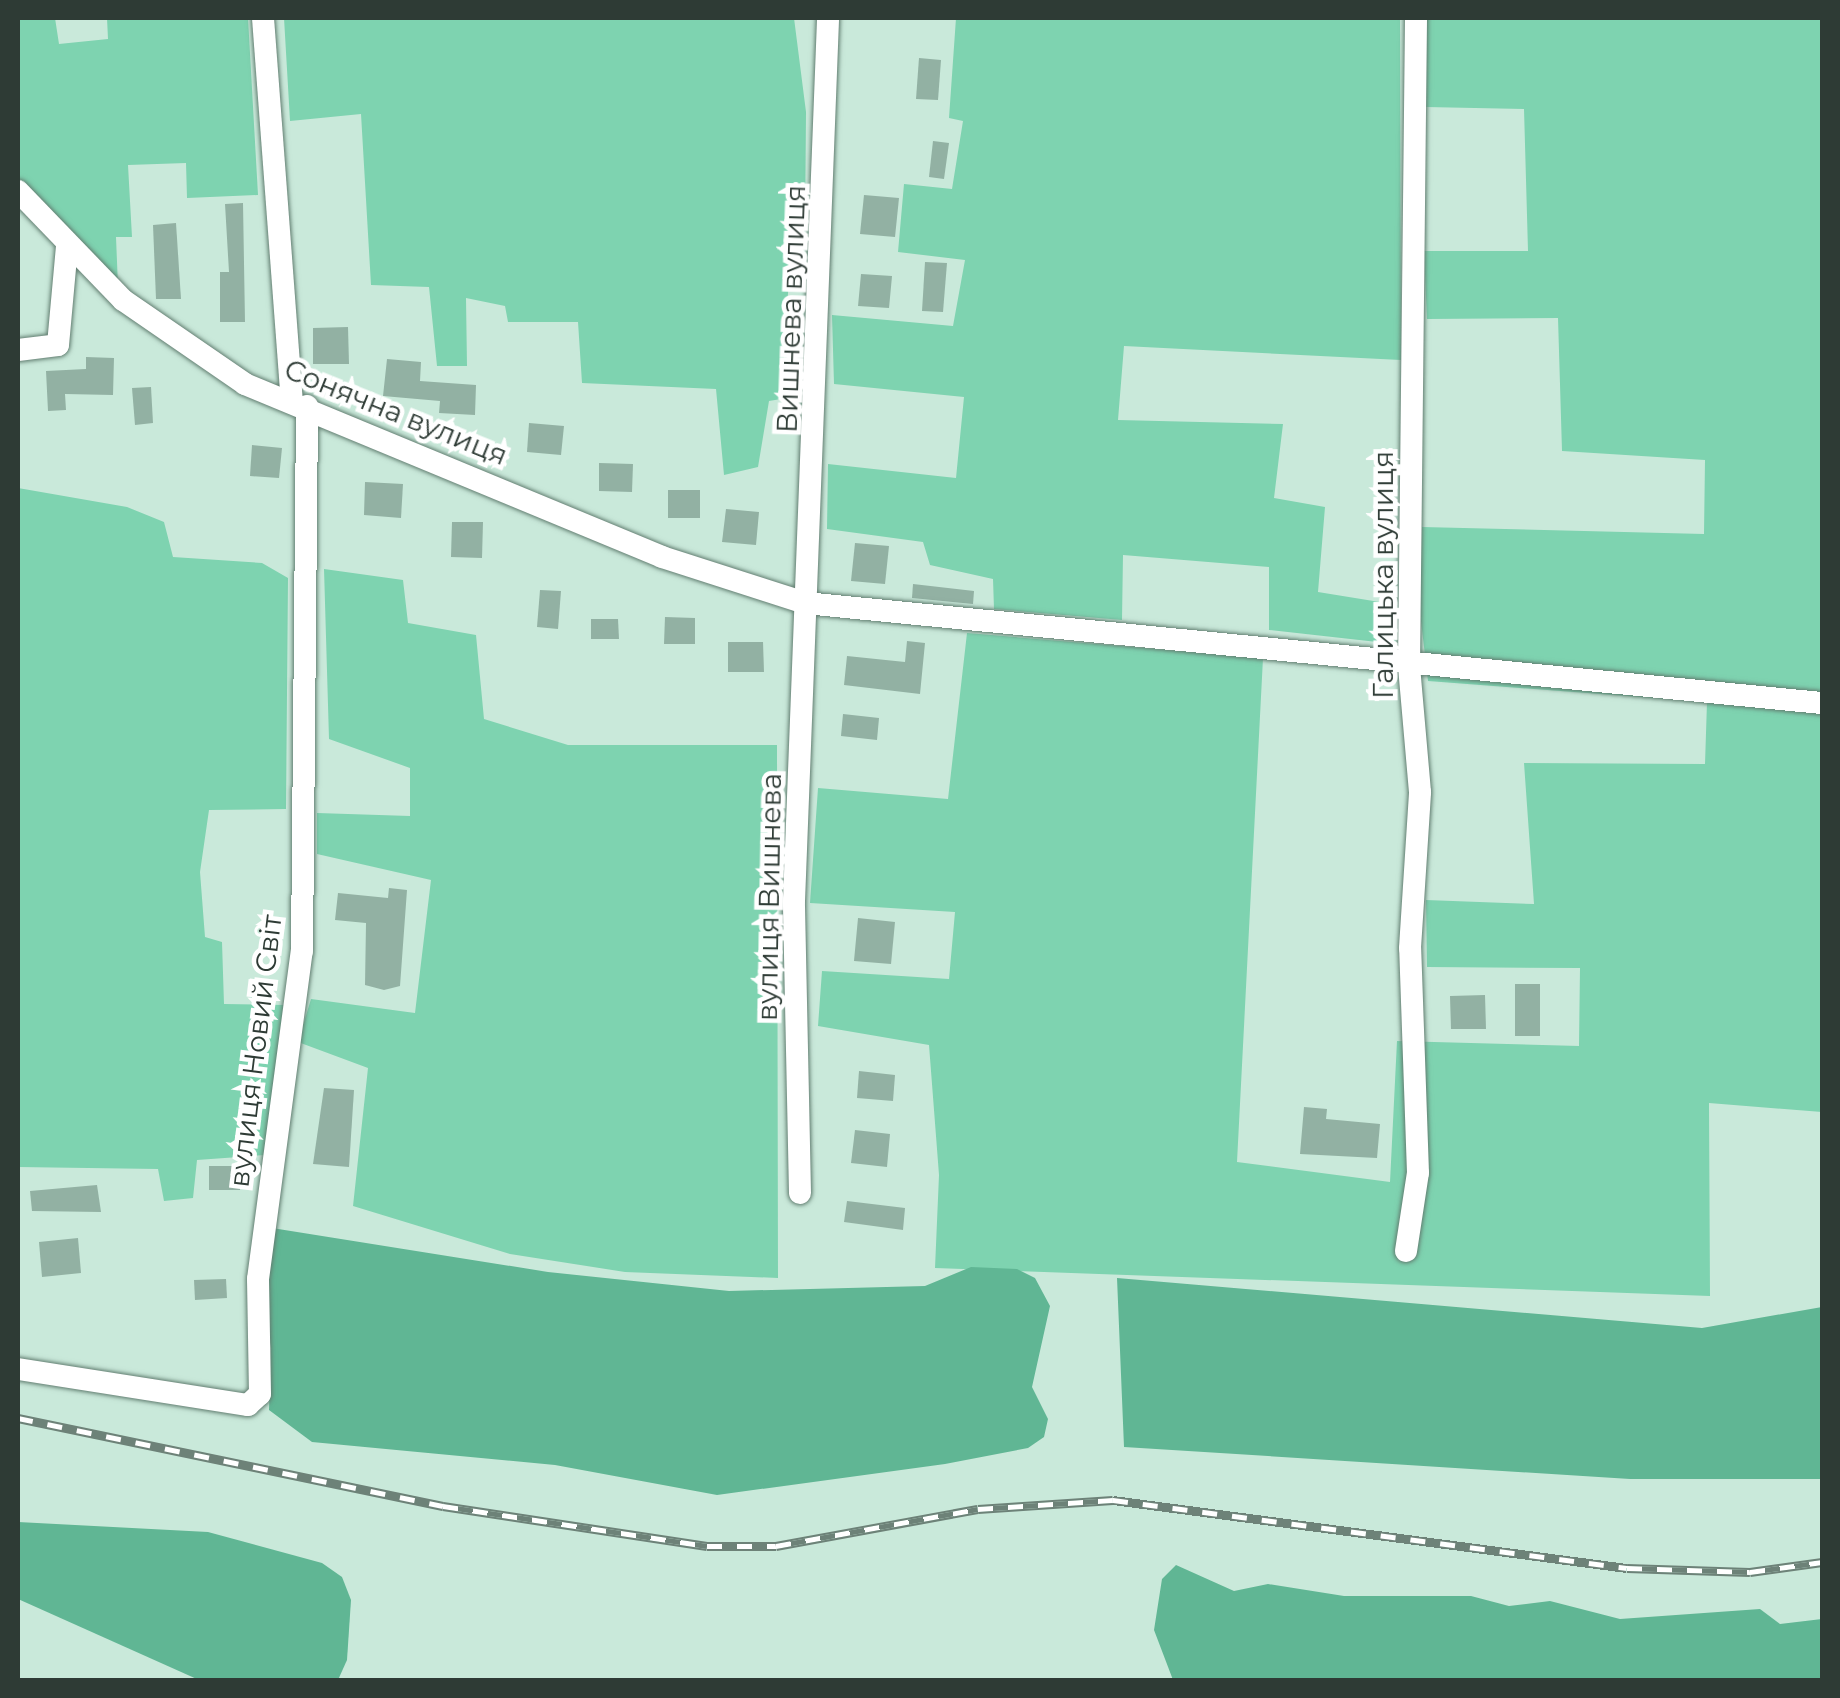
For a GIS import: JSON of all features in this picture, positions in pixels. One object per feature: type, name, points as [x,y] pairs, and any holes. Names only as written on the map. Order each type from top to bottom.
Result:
[{"type":"street","points":[[263,18],[300,403]]},
{"type":"street","name":"Вишнева вулиця","points":[[804,603],[820,370],[828,18]]},
{"type":"street","name":"Галицька вулиця","points":[[1406,1251],[1418,1174],[1410,948],[1420,792],[1409,666],[1416,18]]},
{"type":"street","name":"Сонячна вулиця","points":[[18,191],[66,248],[184,345],[245,384],[300,403],[662,557],[804,603],[1409,666],[1822,703]]},
{"type":"street","points":[[18,350],[58,345],[66,248]]},
{"type":"street","name":"вулиця Новий Світ","points":[[18,1370],[248,1404],[260,1394],[258,1279],[302,951],[300,403]]},
{"type":"street","name":"вулиця Вишнева","points":[[800,1193],[794,901],[804,603]]},
{"type":"green space","points":[[18,18],[55,18],[59,44],[108,39],[107,18],[248,18],[258,195],[187,198],[186,163],[128,165],[132,237],[116,237],[118,286],[18,179]]},
{"type":"green space","points":[[284,18],[794,18],[806,112],[805,232],[792,233],[781,399],[769,401],[758,467],[724,475],[716,389],[582,383],[578,322],[508,322],[505,306],[466,298],[467,366],[437,366],[429,287],[371,285],[361,114],[290,121]]},
{"type":"green space","points":[[956,18],[1400,18],[1401,360],[1124,346],[1118,420],[1283,424],[1274,498],[1325,507],[1318,592],[1398,605],[1395,644],[1269,630],[1269,567],[1123,555],[1122,620],[994,609],[993,579],[930,565],[923,542],[827,529],[828,464],[956,478],[964,397],[834,384],[832,315],[953,326],[965,260],[898,252],[904,184],[952,189],[963,121],[949,118]]},
{"type":"green space","points":[[1425,18],[1822,18],[1822,1112],[1709,1103],[1710,1296],[935,1268],[939,1175],[929,1045],[818,1026],[822,971],[949,979],[955,912],[810,903],[818,788],[948,799],[967,633],[1263,658],[1237,1162],[1390,1182],[1397,1041],[1579,1046],[1580,968],[1427,967],[1426,900],[1534,904],[1524,763],[1705,764],[1707,702],[1428,681],[1419,604],[1422,527],[1704,534],[1705,460],[1562,451],[1558,318],[1427,319],[1424,251],[1528,251],[1524,109],[1426,107]]},
{"type":"green space","points":[[18,488],[127,507],[164,522],[173,557],[262,563],[288,578],[286,809],[209,810],[200,872],[205,937],[222,942],[224,1004],[285,1005],[265,1155],[197,1160],[193,1198],[164,1201],[158,1169],[18,1167]]},
{"type":"green space","points":[[324,569],[403,580],[408,623],[476,635],[484,719],[568,745],[777,745],[778,1278],[625,1272],[510,1254],[353,1206],[368,1068],[298,1042],[311,999],[415,1013],[431,880],[317,854],[317,813],[410,816],[410,768],[329,739]]},
{"type":"green space","points":[[272,1228],[548,1272],[729,1291],[925,1286],[971,1267],[1017,1269],[1035,1278],[1050,1306],[1032,1387],[1048,1419],[1044,1437],[1028,1448],[945,1464],[717,1495],[555,1465],[312,1442],[269,1410],[271,1348],[258,1279]]},
{"type":"green space","points":[[1117,1278],[1702,1328],[1822,1307],[1822,1479],[1630,1479],[1124,1447]]},
{"type":"green space","points":[[18,1522],[208,1532],[322,1563],[342,1577],[351,1600],[347,1660],[338,1680],[199,1680],[18,1599]]},
{"type":"green space","points":[[1176,1565],[1234,1591],[1268,1584],[1344,1596],[1471,1596],[1509,1606],[1550,1601],[1620,1619],[1760,1609],[1780,1624],[1822,1619],[1822,1680],[1173,1680],[1154,1630],[1162,1579]]},
{"type":"building","points":[[919,58],[941,60],[938,100],[916,99]]},
{"type":"building","points":[[933,141],[949,143],[944,179],[929,177]]},
{"type":"building","points":[[864,195],[899,198],[895,237],[860,234]]},
{"type":"building","points":[[243,203],[245,322],[220,322],[220,272],[229,272],[225,204]]},
{"type":"building","points":[[176,223],[181,299],[156,299],[153,225]]},
{"type":"building","points":[[925,262],[947,263],[943,312],[922,311]]},
{"type":"building","points":[[861,274],[892,276],[889,308],[858,306]]},
{"type":"building","points":[[348,327],[349,364],[313,364],[313,328]]},
{"type":"building","points":[[86,357],[114,358],[113,395],[65,394],[66,410],[48,411],[46,371],[86,369]]},
{"type":"building","points":[[387,359],[421,362],[420,381],[476,385],[475,415],[439,413],[440,401],[383,396]]},
{"type":"building","points":[[151,387],[153,423],[135,425],[132,388]]},
{"type":"building","points":[[529,423],[564,426],[561,455],[527,452]]},
{"type":"building","points":[[252,445],[282,448],[279,478],[250,476]]},
{"type":"building","points":[[599,463],[633,464],[632,492],[599,491]]},
{"type":"building","points":[[365,482],[403,484],[401,518],[364,515]]},
{"type":"building","points":[[668,490],[700,490],[700,518],[668,518]]},
{"type":"building","points":[[726,509],[759,512],[756,545],[722,542]]},
{"type":"building","points":[[452,522],[483,522],[482,558],[451,557]]},
{"type":"building","points":[[855,543],[889,546],[885,584],[851,581]]},
{"type":"building","points":[[913,584],[974,591],[973,604],[912,598]]},
{"type":"building","points":[[540,590],[561,591],[558,629],[537,627]]},
{"type":"building","points":[[665,617],[695,618],[695,644],[664,644]]},
{"type":"building","points":[[591,619],[618,619],[619,639],[591,639]]},
{"type":"building","points":[[907,641],[925,643],[920,694],[844,685],[847,656],[905,662]]},
{"type":"building","points":[[728,642],[763,642],[764,672],[728,672]]},
{"type":"building","points":[[843,714],[879,718],[877,740],[841,736]]},
{"type":"building","points":[[389,888],[407,890],[400,986],[384,990],[365,985],[366,923],[335,920],[338,893],[388,898]]},
{"type":"building","points":[[858,918],[895,922],[891,964],[854,961]]},
{"type":"building","points":[[1515,984],[1540,984],[1540,1036],[1515,1036]]},
{"type":"building","points":[[1485,995],[1486,1029],[1451,1029],[1450,996]]},
{"type":"building","points":[[859,1071],[895,1075],[893,1101],[857,1098]]},
{"type":"building","points":[[324,1088],[354,1090],[349,1167],[313,1164]]},
{"type":"building","points":[[1304,1107],[1327,1109],[1326,1119],[1380,1124],[1377,1158],[1300,1154]]},
{"type":"building","points":[[855,1130],[890,1134],[887,1167],[851,1163]]},
{"type":"building","points":[[209,1166],[240,1166],[240,1190],[209,1190]]},
{"type":"building","points":[[97,1185],[101,1212],[32,1211],[30,1191]]},
{"type":"building","points":[[847,1201],[905,1208],[903,1230],[844,1222]]},
{"type":"building","points":[[78,1238],[81,1273],[42,1277],[39,1242]]},
{"type":"building","points":[[226,1279],[227,1298],[195,1300],[194,1280]]},
{"type":"railway","points":[[18,1418],[443,1506],[707,1546],[776,1546],[978,1509],[1113,1500],[1627,1568],[1750,1572],[1822,1562]]}]
